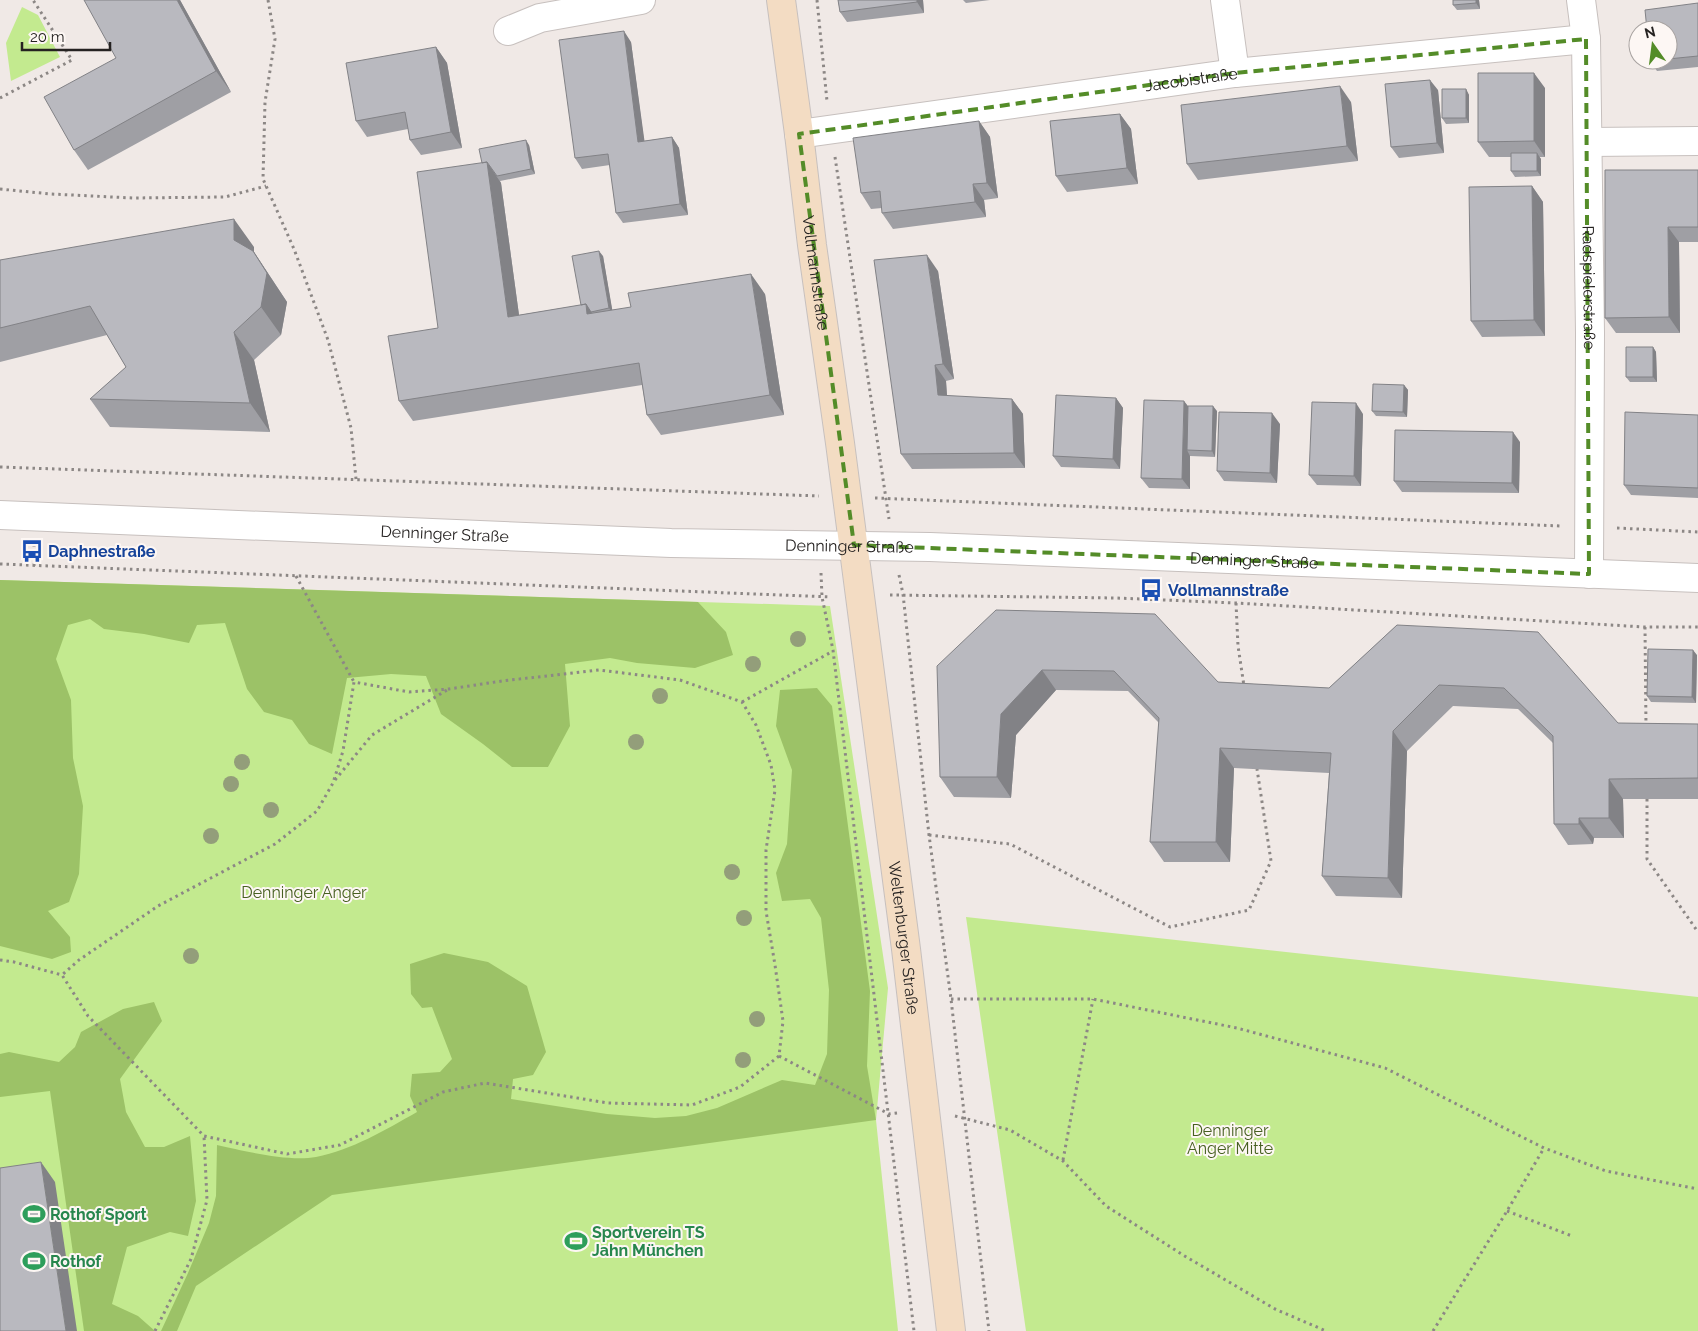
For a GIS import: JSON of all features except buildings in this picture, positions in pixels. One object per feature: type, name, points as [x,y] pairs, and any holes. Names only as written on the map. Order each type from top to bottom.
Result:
[{"type":"main road","name":"Vollmannstraße","points":[[781,0],[812,245],[854,545]]},
{"type":"main road","name":"Weltenburger Straße","points":[[854,545],[906,950],[951,1331]]},
{"type":"street","points":[[508,31],[540,18],[641,0]]},
{"type":"street","points":[[1225,0],[1235,73]]},
{"type":"street","name":"Radspielerstraße","points":[[1581,0],[1586,40],[1588,142],[1590,333],[1589,574]]},
{"type":"street","name":"Jacobistraße","points":[[799,134],[1235,73],[1586,40]]},
{"type":"street","points":[[1588,142],[1698,141]]},
{"type":"street","name":"Denninger Straße","points":[[0,515],[671,543],[930,547],[1698,578]]},
{"type":"path","points":[[0,98],[72,60],[33,0]]},
{"type":"path","points":[[268,0],[275,39],[265,102],[263,179],[294,249],[328,340],[351,428],[356,480]]},
{"type":"path","points":[[816,0],[830,130],[886,498],[1698,532]]},
{"type":"path","points":[[0,189],[51,194],[133,198],[226,197],[266,186]]},
{"type":"path","points":[[0,467],[817,496]]},
{"type":"path","points":[[34,546],[34,566]]},
{"type":"path","points":[[0,564],[822,597],[833,650],[914,1331]]},
{"type":"path","points":[[296,576],[354,682],[343,751],[333,783]]},
{"type":"path","points":[[989,1331],[951,999],[929,835],[903,594],[1116,597],[1236,602],[1645,628],[1698,627]]},
{"type":"path","points":[[1236,602],[1238,646],[1245,694]]},
{"type":"path","points":[[1645,628],[1646,734]]},
{"type":"path","points":[[742,702],[833,650]]},
{"type":"path","points":[[0,960],[62,975],[88,1016],[204,1136],[288,1154],[340,1145],[443,1092],[485,1083],[608,1103],[692,1105],[740,1088],[779,1056],[782,1021],[766,911],[766,850],[775,790],[771,765],[756,725],[742,702],[680,680],[599,670],[502,680],[449,689],[409,692],[354,682]]},
{"type":"path","points":[[62,975],[79,960],[158,906],[275,844],[317,812],[333,783],[372,735],[449,689]]},
{"type":"path","points":[[929,835],[1010,844],[1170,927],[1249,910],[1271,861],[1257,769]]},
{"type":"path","points":[[1647,799],[1647,859],[1698,932]]},
{"type":"path","points":[[951,999],[1093,999],[1237,1028],[1385,1068],[1544,1148],[1606,1171],[1698,1189]]},
{"type":"path","points":[[1063,1161],[1093,999]]},
{"type":"path","points":[[779,1056],[889,1114],[925,1110]]},
{"type":"path","points":[[964,1118],[1010,1130],[1063,1161],[1106,1206],[1182,1255],[1275,1309],[1326,1331]]},
{"type":"path","points":[[155,1331],[191,1259],[204,1209],[206,1200],[204,1136]]},
{"type":"path","points":[[1434,1331],[1544,1148]]},
{"type":"path","points":[[1507,1211],[1572,1236]]},
{"type":"highlighted area","points":[[1586,39],[1589,574],[854,545],[799,134],[1235,73]]},
{"type":"green space","points":[[22,7],[38,15],[60,57],[11,81],[6,43]]},
{"type":"green space","name":"Denninger Anger","points":[[0,580],[830,606],[888,988],[876,1120],[898,1331],[0,1331]]},
{"type":"green space","points":[[0,580],[698,602],[726,632],[733,655],[695,668],[637,663],[610,658],[565,664],[570,726],[548,767],[512,767],[441,714],[426,676],[391,674],[347,678],[332,754],[309,744],[292,720],[264,712],[247,689],[225,623],[197,625],[189,643],[144,634],[104,629],[90,619],[68,625],[56,659],[71,700],[73,758],[83,806],[79,874],[69,902],[48,911],[70,937],[71,952],[52,959],[0,946]]},
{"type":"green space","points":[[817,688],[832,706],[870,991],[867,1066],[876,1120],[332,1195],[196,1286],[177,1331],[161,1331],[209,1223],[216,1196],[217,1145],[279,1157],[316,1157],[342,1150],[417,1112],[410,1096],[412,1074],[440,1072],[452,1059],[432,1007],[422,1008],[411,994],[410,964],[444,953],[488,962],[527,986],[546,1052],[533,1075],[513,1079],[511,1099],[607,1114],[655,1118],[686,1116],[717,1108],[782,1080],[815,1085],[827,1054],[829,990],[821,918],[810,899],[782,901],[776,873],[787,844],[792,770],[776,726],[780,690]]},
{"type":"green space","name":"Denninger Anger Mitte","points":[[966,917],[1698,997],[1698,1331],[1026,1331]]},
{"type":"green space","points":[[154,1002],[162,1021],[120,1079],[126,1112],[145,1147],[164,1147],[190,1136],[196,1201],[188,1236],[170,1232],[127,1247],[112,1304],[138,1316],[155,1331],[84,1331],[50,1091],[0,1097],[0,1054],[9,1052],[59,1062],[75,1047],[81,1032],[123,1009]]},
{"type":"place","name":"Daphnestraße","points":[[32,551]]},
{"type":"place","name":"Vollmannstraße","points":[[1151,590]]},
{"type":"place","name":"Rothof Sport","points":[[34,1214]]},
{"type":"place","name":"Sportverein TS Jahn München","points":[[576,1241]]},
{"type":"place","name":"Rothof","points":[[34,1261]]}]
